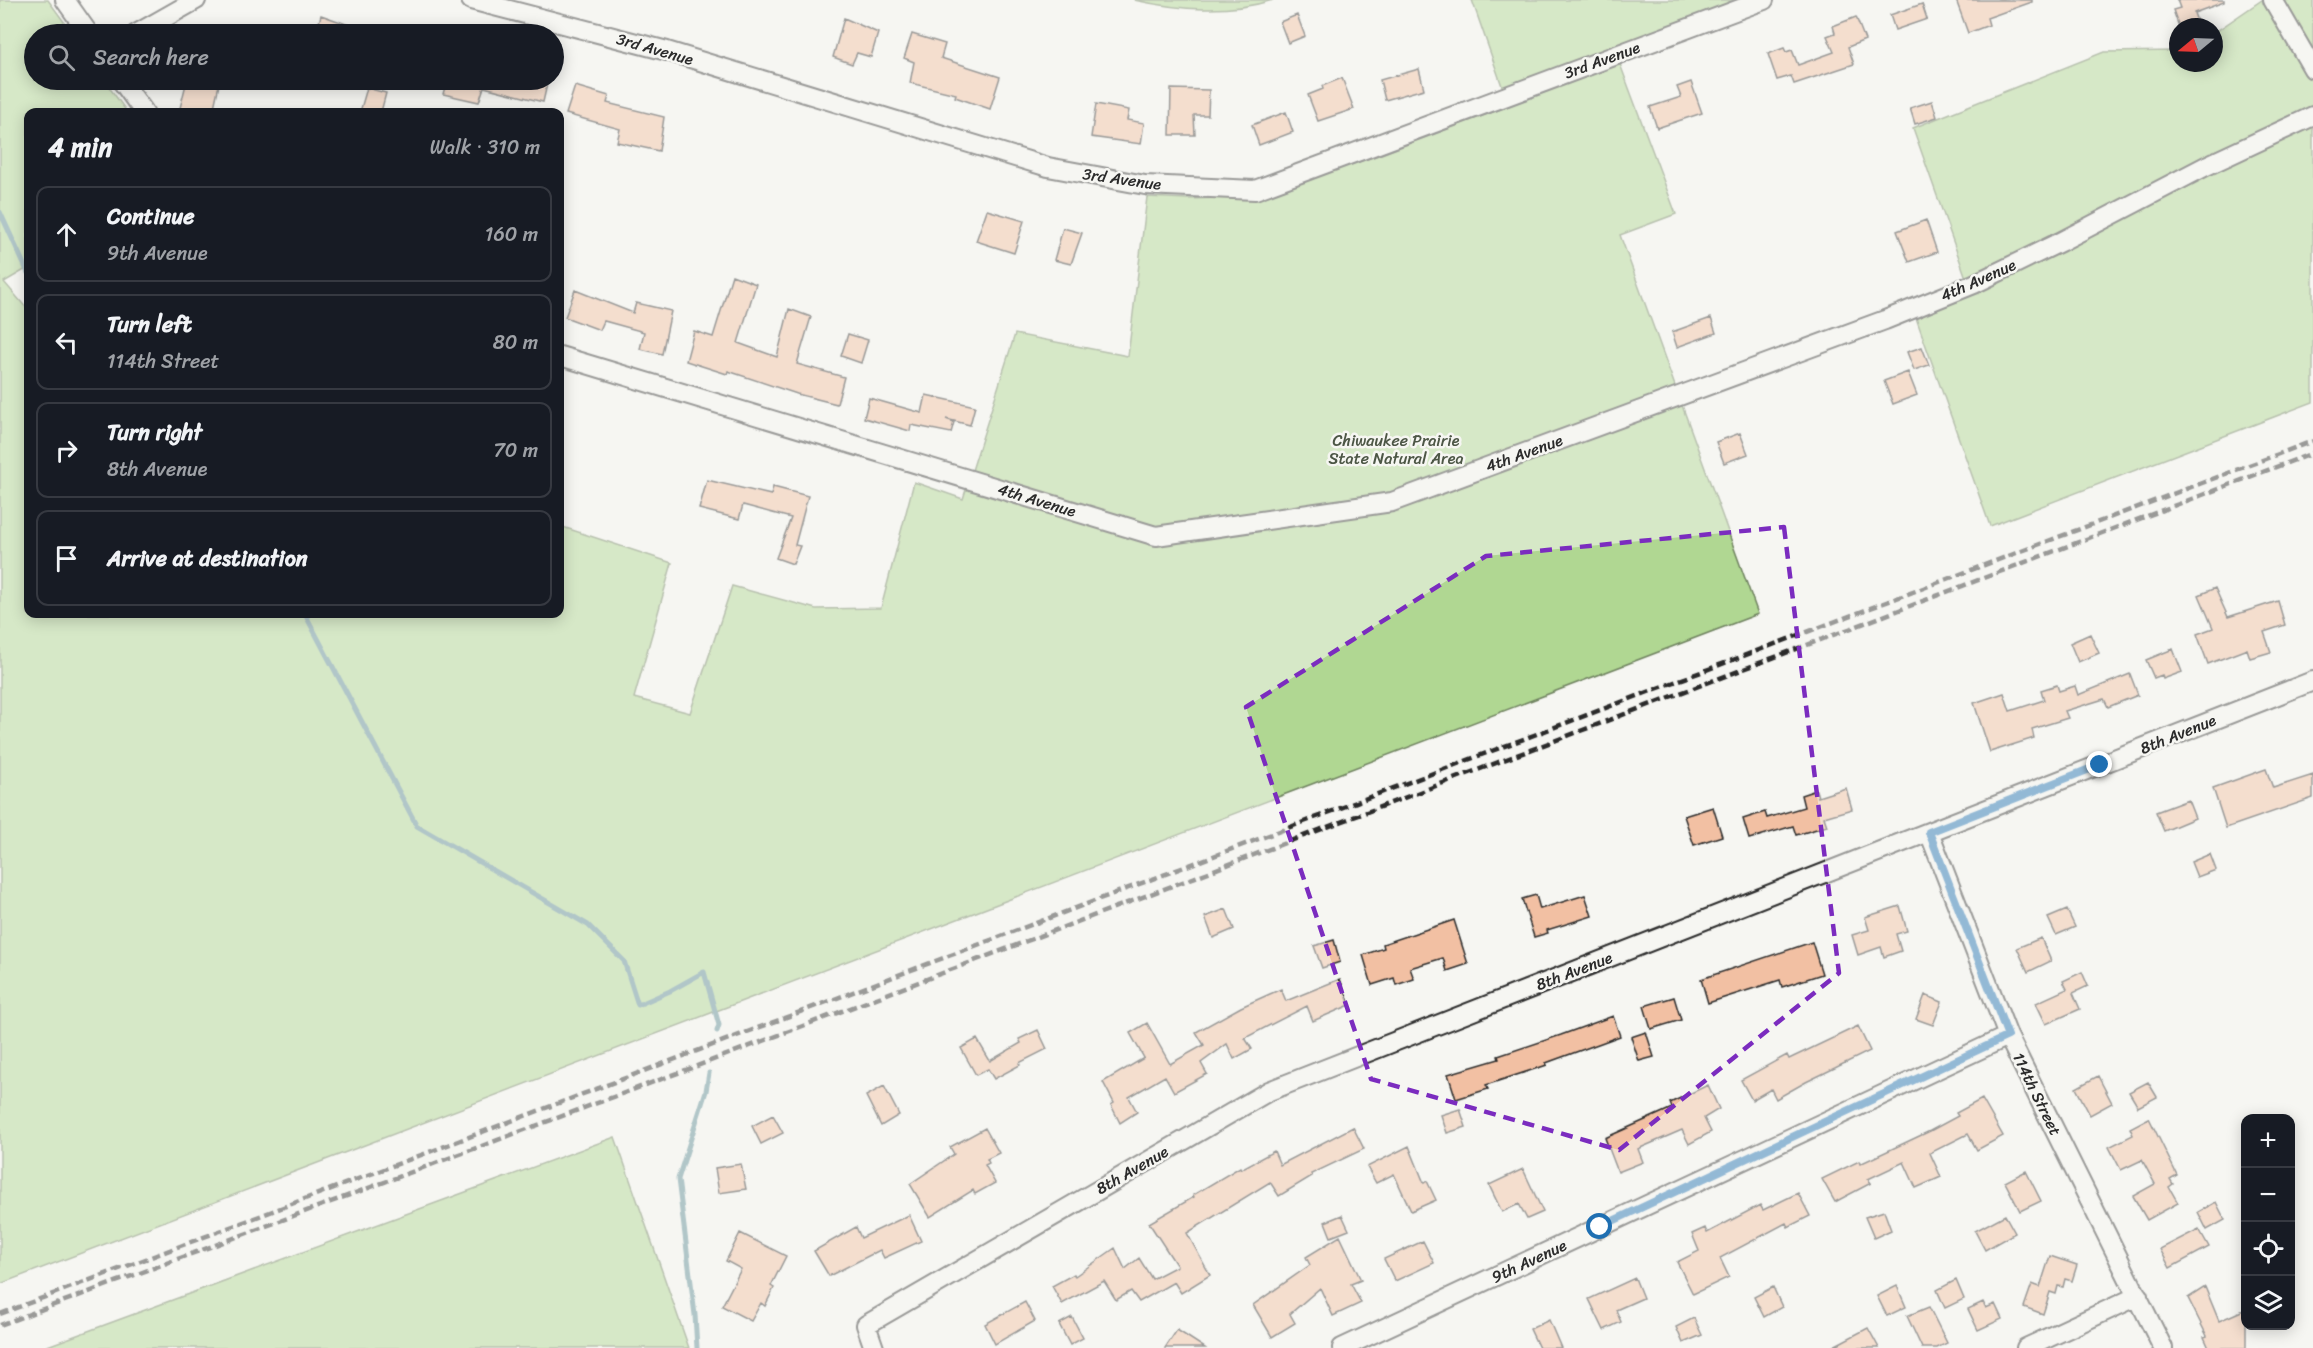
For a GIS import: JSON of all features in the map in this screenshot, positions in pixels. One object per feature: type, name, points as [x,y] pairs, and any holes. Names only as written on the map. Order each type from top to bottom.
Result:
[{"type":"street","points":[[65,0],[82,24]]},
{"type":"street","points":[[154,24],[196,0]]},
{"type":"street","name":"3rd Avenue","points":[[471,0],[563,24]]},
{"type":"street","name":"3rd Avenue","points":[[564,24],[667,51],[1048,167],[1145,184],[1255,190],[1764,0]]},
{"type":"street","points":[[2273,0],[2313,69]]},
{"type":"street","points":[[128,90],[141,108]]},
{"type":"street","name":"4th Avenue","points":[[564,357],[1156,536],[1392,502],[1885,320],[1974,284],[2061,242],[2206,166],[2313,116]]},
{"type":"street","name":"8th Avenue","points":[[874,1348],[866,1325],[1269,1091],[2313,681]]},
{"type":"street","name":"114th Street","points":[[1929,832],[2008,1036],[2163,1348]]},
{"type":"street","name":"9th Avenue","points":[[1342,1348],[2008,1036]]},
{"type":"street","points":[[2026,1348],[2138,1296]]},
{"type":"highlighted area","points":[[1784,527],[1839,973],[1619,1150],[1371,1079],[1246,707],[1486,556]]},
{"type":"green space","name":"Chiwaukee Prairie State Natural Area","points":[[0,0],[48,0],[66,24],[24,24],[24,90],[111,90],[124,108],[24,108],[24,270],[4,282],[24,305],[24,618],[564,618],[564,527],[672,563],[634,698],[690,713],[732,586],[816,609],[881,608],[914,482],[963,499],[1015,334],[1128,356],[1147,197],[1222,198],[1279,189],[1376,156],[1509,106],[1472,0],[1739,0],[1614,48],[1676,214],[1620,235],[1758,614],[0,1284]]},
{"type":"green space","points":[[1134,0],[1273,0],[1238,7],[1204,9]]},
{"type":"green space","points":[[2262,0],[2313,0],[2313,402],[1990,526],[1915,315],[1971,292],[1913,128],[2104,52],[2169,51],[2169,72],[2223,72],[2223,27]]},
{"type":"green space","points":[[615,1137],[689,1348],[42,1348]]},
{"type":"building","points":[[1956,0],[2032,0],[2032,2],[1987,18],[1989,25],[1968,33]]},
{"type":"building","points":[[2177,0],[2224,0],[2224,2],[2194,13],[2196,18],[2176,18],[2173,10],[2180,8]]},
{"type":"building","points":[[1922,4],[1927,19],[1895,30],[1890,15]]},
{"type":"building","points":[[321,15],[346,24],[319,24]]},
{"type":"building","points":[[1297,15],[1305,36],[1288,43],[1280,22]]},
{"type":"building","points":[[1856,17],[1865,40],[1848,47],[1854,64],[1794,84],[1791,76],[1777,80],[1768,54],[1784,48],[1786,52],[1792,50],[1798,65],[1834,52],[1827,36],[1835,33],[1833,26]]},
{"type":"building","points":[[844,18],[878,33],[871,57],[857,53],[852,64],[833,57]]},
{"type":"building","points":[[912,34],[945,44],[941,58],[1000,77],[990,109],[955,97],[956,94],[910,83],[914,62],[904,58]]},
{"type":"building","points":[[1419,69],[1424,89],[1385,100],[1380,80]]},
{"type":"building","points":[[1342,78],[1354,109],[1318,121],[1308,95]]},
{"type":"building","points":[[1691,82],[1702,113],[1657,128],[1650,107],[1681,97],[1677,87]]},
{"type":"building","points":[[575,86],[609,96],[607,103],[664,117],[659,151],[617,142],[620,129],[566,114]]},
{"type":"building","points":[[1171,89],[1209,90],[1208,115],[1194,115],[1195,135],[1170,135]]},
{"type":"building","points":[[184,90],[218,90],[214,108],[180,108]]},
{"type":"building","points":[[366,90],[386,93],[382,108],[361,108]]},
{"type":"building","points":[[444,90],[483,90],[479,102],[443,94]]},
{"type":"building","points":[[496,90],[546,90],[543,102]]},
{"type":"building","points":[[1932,101],[1937,117],[1915,124],[1910,108]]},
{"type":"building","points":[[1096,104],[1129,110],[1127,120],[1144,123],[1141,144],[1091,137]]},
{"type":"building","points":[[1286,112],[1293,132],[1259,145],[1252,125]]},
{"type":"building","points":[[987,210],[1024,221],[1014,253],[976,241]]},
{"type":"building","points":[[1926,220],[1937,252],[1909,262],[1897,231]]},
{"type":"building","points":[[1063,228],[1082,233],[1071,264],[1054,260]]},
{"type":"building","points":[[732,275],[756,284],[738,343],[777,357],[789,309],[811,317],[797,364],[844,377],[837,404],[797,394],[728,371],[727,374],[686,361],[694,331],[713,337]]},
{"type":"building","points":[[575,290],[633,313],[636,303],[671,311],[662,354],[640,349],[644,332],[604,321],[600,330],[565,317]]},
{"type":"building","points":[[1711,318],[1716,333],[1677,347],[1672,332]]},
{"type":"building","points":[[848,334],[868,340],[861,363],[841,356]]},
{"type":"building","points":[[1922,347],[1929,365],[1914,370],[1907,352]]},
{"type":"building","points":[[1908,372],[1917,395],[1893,404],[1884,381]]},
{"type":"building","points":[[926,395],[975,406],[970,425],[946,419],[954,422],[951,433],[911,425],[910,431],[864,418],[869,398],[922,413]]},
{"type":"building","points":[[1740,433],[1748,454],[1724,463],[1716,442]]},
{"type":"building","points":[[707,480],[771,495],[773,487],[808,496],[795,545],[800,546],[793,564],[776,558],[791,518],[743,505],[739,519],[699,509]]},
{"type":"building","points":[[2215,588],[2228,617],[2278,601],[2285,625],[2264,632],[2271,652],[2250,658],[2247,649],[2208,664],[2197,634],[2213,628],[2199,595]]},
{"type":"building","points":[[2090,634],[2099,653],[2078,662],[2070,643]]},
{"type":"building","points":[[2173,649],[2182,672],[2163,679],[2162,675],[2154,678],[2146,660]]},
{"type":"building","points":[[2130,674],[2138,695],[2108,707],[2104,699],[2065,711],[2068,718],[2032,729],[2034,738],[1990,752],[1974,703],[2004,693],[2010,711],[2044,700],[2041,690],[2057,685],[2059,691],[2075,686],[2078,695]]},
{"type":"building","points":[[2266,769],[2273,788],[2313,775],[2313,798],[2226,828],[2213,788]]},
{"type":"building","points":[[1846,788],[1852,809],[1824,817],[1827,826],[1796,835],[1793,826],[1749,839],[1743,819],[1765,812],[1767,818],[1804,807],[1801,795],[1816,790],[1818,797]]},
{"type":"building","points":[[2188,800],[2195,818],[2164,831],[2156,812]]},
{"type":"building","points":[[1713,807],[1722,836],[1694,845],[1684,816]]},
{"type":"building","points":[[2210,854],[2216,870],[2197,877],[2191,862]]},
{"type":"building","points":[[1536,895],[1540,909],[1585,895],[1592,916],[1547,930],[1548,933],[1534,937],[1522,899]]},
{"type":"building","points":[[1900,906],[1907,931],[1896,934],[1901,951],[1884,957],[1881,947],[1858,955],[1852,935],[1869,930],[1865,917]]},
{"type":"building","points":[[1226,909],[1234,929],[1213,938],[1205,917]]},
{"type":"building","points":[[2067,910],[2075,927],[2056,935],[2048,918]]},
{"type":"building","points":[[1454,920],[1468,964],[1447,971],[1443,958],[1410,968],[1414,979],[1396,985],[1394,978],[1372,985],[1363,955],[1384,948],[1383,944]]},
{"type":"building","points":[[2041,938],[2051,961],[2028,972],[2017,948]]},
{"type":"building","points":[[1334,940],[1340,962],[1322,968],[1314,946]]},
{"type":"building","points":[[1812,942],[1822,974],[1782,987],[1780,980],[1708,1003],[1701,979]]},
{"type":"building","points":[[2082,972],[2088,986],[2073,993],[2080,1009],[2046,1024],[2036,1003],[2067,989],[2063,981]]},
{"type":"building","points":[[1340,979],[1350,1005],[1313,1021],[1307,1006],[1245,1038],[1252,1049],[1234,1059],[1227,1044],[1201,1063],[1207,1074],[1174,1092],[1165,1076],[1129,1097],[1137,1112],[1120,1123],[1111,1105],[1114,1103],[1103,1082],[1144,1058],[1130,1033],[1147,1023],[1170,1064],[1204,1045],[1196,1032],[1241,1007],[1281,989],[1286,1001]]},
{"type":"building","points":[[1925,995],[1942,1002],[1933,1025],[1916,1019]]},
{"type":"building","points":[[1674,997],[1681,1020],[1651,1029],[1644,1006]]},
{"type":"building","points":[[1613,1016],[1620,1036],[1546,1063],[1547,1065],[1486,1085],[1488,1089],[1456,1099],[1448,1074],[1499,1059],[1498,1056]]},
{"type":"building","points":[[1858,1026],[1870,1051],[1776,1099],[1771,1089],[1752,1100],[1741,1080],[1787,1055],[1789,1059]]},
{"type":"building","points":[[1038,1030],[1047,1049],[994,1079],[988,1069],[976,1075],[961,1048],[977,1039],[990,1061],[1021,1043],[1019,1039]]},
{"type":"building","points":[[1646,1032],[1654,1057],[1639,1061],[1631,1037]]},
{"type":"building","points":[[2098,1076],[2112,1103],[2090,1115],[2076,1088]]},
{"type":"building","points":[[2148,1082],[2157,1097],[2138,1107],[2129,1092]]},
{"type":"building","points":[[1708,1085],[1719,1109],[1704,1118],[1711,1132],[1689,1144],[1682,1130],[1638,1149],[1643,1162],[1618,1172],[1605,1138],[1672,1108],[1670,1103]]},
{"type":"building","points":[[884,1086],[899,1115],[881,1126],[866,1096]]},
{"type":"building","points":[[1982,1099],[2003,1136],[1977,1150],[1968,1134],[1930,1153],[1941,1177],[1916,1188],[1904,1162],[1868,1179],[1871,1183],[1835,1202],[1822,1179],[1930,1131],[1958,1116],[1956,1113]]},
{"type":"building","points":[[1460,1109],[1466,1127],[1447,1133],[1441,1115]]},
{"type":"building","points":[[773,1115],[783,1133],[761,1144],[752,1126]]},
{"type":"building","points":[[2149,1118],[2177,1175],[2170,1179],[2173,1184],[2169,1187],[2178,1203],[2147,1220],[2133,1196],[2155,1184],[2142,1160],[2121,1170],[2109,1147],[2133,1135],[2130,1128]]},
{"type":"building","points":[[1353,1127],[1364,1149],[1311,1174],[1312,1176],[1279,1196],[1270,1182],[1187,1233],[1210,1275],[1181,1293],[1174,1282],[1139,1302],[1131,1291],[1116,1300],[1104,1281],[1062,1304],[1052,1286],[1074,1274],[1075,1276],[1115,1248],[1125,1269],[1139,1258],[1152,1279],[1177,1266],[1149,1223],[1240,1167],[1241,1169],[1274,1151],[1280,1165]]},
{"type":"building","points":[[985,1128],[999,1153],[987,1159],[989,1163],[985,1165],[995,1183],[975,1194],[973,1190],[930,1217],[910,1184],[954,1154],[950,1147]]},
{"type":"building","points":[[1409,1146],[1424,1183],[1427,1181],[1436,1200],[1411,1211],[1394,1174],[1376,1183],[1367,1167]]},
{"type":"building","points":[[741,1164],[746,1189],[719,1193],[715,1168]]},
{"type":"building","points":[[1523,1169],[1543,1212],[1527,1219],[1519,1204],[1502,1212],[1489,1185]]},
{"type":"building","points":[[2026,1171],[2041,1201],[2020,1211],[2005,1182]]},
{"type":"building","points":[[1798,1193],[1810,1216],[1788,1227],[1786,1223],[1720,1258],[1729,1277],[1693,1294],[1677,1262],[1699,1251],[1692,1234],[1705,1228],[1707,1233],[1760,1205],[1763,1210]]},
{"type":"building","points":[[2216,1202],[2225,1220],[2207,1230],[2198,1212]]},
{"type":"building","points":[[1884,1211],[1891,1230],[1874,1238],[1865,1217]]},
{"type":"building","points":[[909,1215],[921,1241],[884,1258],[880,1250],[829,1276],[814,1251],[856,1227],[861,1238]]},
{"type":"building","points":[[1342,1215],[1349,1230],[1331,1237],[1325,1222]]},
{"type":"building","points":[[2005,1215],[2015,1233],[1985,1250],[1975,1231]]},
{"type":"building","points":[[2199,1229],[2209,1247],[2170,1268],[2160,1249]]},
{"type":"building","points":[[740,1233],[786,1256],[771,1286],[774,1288],[765,1306],[761,1303],[751,1321],[722,1306],[741,1269],[726,1261]]},
{"type":"building","points":[[1340,1236],[1361,1280],[1351,1284],[1361,1303],[1333,1316],[1320,1288],[1290,1314],[1295,1323],[1272,1337],[1253,1305],[1310,1265],[1306,1257]]},
{"type":"building","points":[[1423,1241],[1434,1263],[1395,1281],[1384,1259]]},
{"type":"building","points":[[2050,1256],[2077,1265],[2072,1281],[2065,1279],[2063,1287],[2058,1286],[2056,1294],[2050,1292],[2043,1314],[2024,1307],[2032,1284],[2040,1287]]},
{"type":"building","points":[[1635,1278],[1643,1298],[1616,1310],[1621,1322],[1604,1330],[1589,1299]]},
{"type":"building","points":[[1956,1280],[1964,1299],[1945,1308],[1937,1290]]},
{"type":"building","points":[[1897,1286],[1906,1307],[1887,1316],[1877,1296]]},
{"type":"building","points":[[1773,1287],[1782,1307],[1764,1317],[1754,1297]]},
{"type":"building","points":[[2205,1287],[2219,1321],[2241,1311],[2241,1330],[2246,1330],[2246,1348],[2209,1348],[2204,1337],[2207,1336],[2188,1298]]},
{"type":"building","points":[[1025,1302],[1035,1321],[995,1344],[985,1324]]},
{"type":"building","points":[[1983,1302],[1986,1308],[1995,1304],[2002,1319],[1978,1330],[1968,1309]]},
{"type":"building","points":[[1929,1307],[1947,1343],[1937,1348],[1922,1348],[1907,1316]]},
{"type":"building","points":[[1072,1317],[1083,1338],[1070,1345],[1059,1324]]},
{"type":"building","points":[[1694,1318],[1702,1335],[1683,1343],[1676,1327]]},
{"type":"building","points":[[1549,1320],[1561,1348],[1539,1348],[1530,1329]]},
{"type":"building","points":[[1868,1328],[1879,1348],[1830,1348]]},
{"type":"building","points":[[1177,1330],[1205,1348],[1165,1348]]},
{"type":"waterway","points":[[0,212],[24,264]]},
{"type":"waterway","points":[[307,618],[417,826],[588,925],[624,961],[638,1005],[704,972],[719,1025],[717,1031]]},
{"type":"waterway","points":[[697,1348],[678,1179],[706,1091],[709,1073]]},
{"type":"railway","points":[[0,1314],[2313,441]]},
{"type":"railway","points":[[0,1325],[729,1054],[2313,453]]},
{"type":"route","points":[[1600,1227],[2008,1036],[1929,832],[2100,765]]}]
